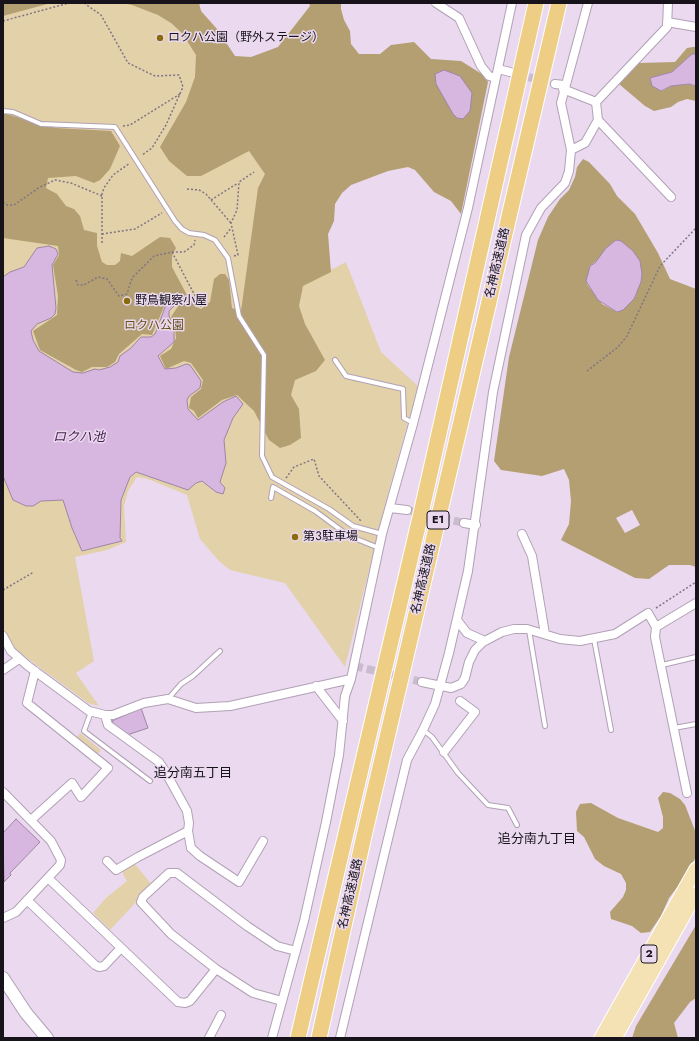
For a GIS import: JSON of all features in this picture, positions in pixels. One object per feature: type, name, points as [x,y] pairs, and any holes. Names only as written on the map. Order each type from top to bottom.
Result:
[{"type":"highway","name":"名神高速道路","points":[[298,1038],[425,494],[536,3]]},
{"type":"highway","name":"名神高速道路","points":[[319,1038],[362,844],[559,3]]},
{"type":"main road","name":"2","points":[[601,1038],[696,869]]},
{"type":"main road","name":"2","points":[[615,1038],[696,894]]},
{"type":"street","points":[[436,3],[459,18],[481,66],[489,76],[496,78]]},
{"type":"street","points":[[272,1038],[296,951],[326,822],[339,755],[345,696],[351,679],[382,534],[413,424],[468,208],[512,3]]},
{"type":"street","points":[[340,1038],[403,774],[407,760],[424,730],[435,704],[468,571],[476,525],[493,392],[526,235],[541,208],[565,183],[569,171],[571,150],[561,103],[564,87],[588,3]]},
{"type":"street","points":[[571,150],[585,143],[598,120],[596,102],[667,27],[668,3]]},
{"type":"street","points":[[668,22],[696,27]]},
{"type":"street","points":[[498,69],[510,72]]},
{"type":"street","points":[[555,84],[596,102]]},
{"type":"street","points":[[598,120],[671,197]]},
{"type":"street","points":[[390,508],[407,510]]},
{"type":"street","points":[[464,523],[476,525]]},
{"type":"street","points":[[522,534],[532,556],[545,634]]},
{"type":"street","points":[[656,627],[696,603]]},
{"type":"street","points":[[422,682],[451,688],[461,684],[465,678],[472,654],[485,641],[514,629],[529,630],[571,641],[594,639],[615,634],[648,612],[656,627],[655,637],[662,665],[687,793]]},
{"type":"street","points":[[456,620],[467,633],[485,641]]},
{"type":"street","points":[[3,636],[11,651],[19,659],[91,712],[104,715],[112,714],[144,703],[168,699],[196,708],[242,704],[351,679]]},
{"type":"street","points":[[3,670],[19,659]]},
{"type":"street","points":[[31,820],[72,783],[81,797],[108,768],[27,703],[35,671]]},
{"type":"street","points":[[316,686],[343,721]]},
{"type":"street","points":[[444,752],[475,712],[460,701]]},
{"type":"street","points":[[104,715],[108,725],[159,762],[187,811],[189,823],[188,831],[192,848],[217,868],[238,882],[263,840]]},
{"type":"street","points":[[3,792],[51,841],[61,860],[60,865],[16,912],[3,918]]},
{"type":"street","points":[[107,861],[116,870],[138,856],[188,831]]},
{"type":"street","points":[[282,1001],[253,993],[216,970],[171,934],[141,902],[143,897],[169,873],[177,873],[247,926],[277,946],[296,951]]},
{"type":"street","points":[[48,878],[178,1002],[185,1003],[190,1001],[216,970]]},
{"type":"street","points":[[27,900],[95,965],[99,967],[104,966],[121,948]]},
{"type":"street","points":[[3,978],[14,997],[47,1038]]},
{"type":"street","points":[[209,1038],[221,1016]]},
{"type":"lane","points":[[3,111],[13,112],[41,124],[115,127],[135,160],[182,229],[190,233],[215,240],[228,258],[239,316],[264,355],[262,456],[272,477],[329,509],[353,526],[382,534]]},
{"type":"lane","points":[[335,360],[346,376],[402,389],[404,418],[413,424]]},
{"type":"lane","points":[[270,498],[273,487],[315,511],[349,536],[379,548]]},
{"type":"lane","points":[[529,630],[545,726]]},
{"type":"lane","points":[[594,639],[611,730]]},
{"type":"lane","points":[[168,699],[181,684],[193,676],[220,651]]},
{"type":"lane","points":[[662,665],[696,657]]},
{"type":"lane","points":[[91,712],[84,731],[150,781]]},
{"type":"lane","points":[[674,728],[696,724]]},
{"type":"lane","points":[[424,730],[432,737],[444,752],[458,773],[488,805],[508,808],[517,825]]},
{"type":"path","points":[[3,22],[27,16],[57,4],[69,3]]},
{"type":"path","points":[[84,3],[101,15],[128,63],[155,76],[179,75],[183,87],[166,125],[152,148],[113,175],[104,188],[102,196],[102,243]]},
{"type":"path","points":[[115,127],[130,125],[180,94]]},
{"type":"path","points":[[211,200],[254,172]]},
{"type":"path","points":[[3,202],[7,205],[14,204],[40,187],[55,180],[71,183],[102,196]]},
{"type":"path","points":[[238,255],[231,228],[231,222],[237,210],[239,182]]},
{"type":"path","points":[[186,189],[199,190],[211,200],[231,222]]},
{"type":"path","points":[[102,234],[135,228],[168,210]]},
{"type":"path","points":[[224,237],[231,228]]},
{"type":"path","points":[[587,371],[618,347],[627,336],[660,266],[696,228]]},
{"type":"path","points":[[76,280],[78,285],[84,285],[98,277],[107,279],[119,296],[127,294],[132,278],[154,256],[172,252],[184,252],[194,245],[197,234]]},
{"type":"path","points":[[172,252],[201,307]]},
{"type":"path","points":[[282,483],[294,468],[314,459],[319,476],[362,521],[364,529]]},
{"type":"path","points":[[3,590],[34,572]]},
{"type":"path","points":[[648,612],[696,582]]},
{"type":"green space","name":"ロクハ公園","points":[[3,3],[147,3],[170,15],[273,139],[300,286],[346,262],[381,352],[418,386],[387,497],[345,667],[285,583],[230,570],[219,561],[200,539],[187,495],[148,479],[137,477],[128,491],[124,506],[126,542],[107,550],[75,557],[94,661],[76,673],[99,706],[88,703],[16,650],[3,629]]},
{"type":"green space","points":[[3,3],[51,3],[3,16]]},
{"type":"green space","points":[[122,3],[199,3],[201,11],[217,29],[235,56],[251,57],[278,47],[310,6],[309,3],[341,3],[344,20],[350,31],[351,44],[359,54],[380,54],[391,45],[414,42],[431,59],[461,61],[485,76],[488,82],[461,214],[451,201],[434,192],[415,170],[408,167],[388,171],[351,185],[342,193],[335,204],[334,221],[328,234],[331,272],[303,286],[299,306],[305,324],[325,360],[316,371],[295,380],[291,395],[299,409],[301,438],[290,445],[280,448],[269,440],[254,411],[237,395],[222,400],[198,418],[194,411],[189,408],[191,397],[201,389],[203,380],[191,363],[184,361],[166,369],[160,356],[171,349],[176,338],[175,326],[171,317],[180,303],[176,296],[169,298],[166,302],[152,335],[142,334],[119,354],[115,362],[107,367],[92,367],[82,372],[40,350],[33,331],[57,315],[58,296],[53,265],[59,255],[58,246],[3,238],[3,113],[56,128],[111,131],[120,146],[110,169],[100,180],[94,183],[76,176],[48,178],[46,188],[57,194],[66,206],[74,209],[80,216],[84,230],[97,233],[97,246],[102,262],[107,265],[115,265],[120,261],[121,253],[132,256],[160,237],[170,238],[176,248],[172,256],[172,267],[188,297],[195,306],[201,309],[210,302],[214,279],[220,274],[225,274],[229,280],[232,308],[241,311],[258,188],[265,174],[249,151],[201,176],[187,176],[169,161],[160,147],[186,102],[195,77],[196,55],[182,33],[171,23],[158,15],[132,5]]},
{"type":"green space","points":[[696,47],[696,54],[692,54],[672,72],[650,78],[662,91],[671,86],[689,84],[696,86],[696,101],[687,99],[678,102],[671,107],[654,111],[645,106],[619,84],[639,63],[675,62],[687,48]]},
{"type":"green space","points":[[583,159],[589,162],[610,184],[617,196],[635,214],[658,253],[670,279],[696,289],[696,567],[690,565],[669,565],[649,579],[635,578],[561,540],[569,524],[571,501],[569,480],[564,469],[542,476],[501,470],[494,461],[509,357],[538,240],[548,217],[560,199],[569,190],[575,177],[577,167]],"holes":[[[621,241],[633,251],[640,261],[636,296],[623,310],[617,312],[602,304],[587,284],[590,266]],[[632,510],[640,525],[625,533],[616,518]]]},
{"type":"green space","points":[[80,733],[101,750],[97,755],[76,739]]},
{"type":"green space","points":[[663,792],[670,793],[680,799],[685,805],[696,833],[696,857],[682,881],[669,898],[661,916],[650,932],[641,933],[632,926],[611,919],[610,912],[623,897],[626,890],[626,883],[621,874],[604,866],[595,859],[584,837],[577,831],[576,812],[580,804],[591,803],[618,818],[658,832],[663,828],[663,817],[658,798]]},
{"type":"green space","points":[[134,863],[152,885],[110,930],[93,913],[106,898],[127,881],[123,874],[123,869]]},
{"type":"green space","points":[[696,925],[696,998],[690,1002],[674,1023],[678,1038],[632,1038],[636,1026]]},
{"type":"water","points":[[692,54],[696,54],[696,86],[689,84],[671,86],[661,91],[652,86],[650,78],[672,72]]},
{"type":"water","points":[[444,70],[460,76],[472,93],[470,111],[463,119],[457,118],[453,114],[436,84],[435,74]]},
{"type":"water","points":[[616,240],[621,241],[633,251],[640,261],[642,274],[641,282],[634,299],[623,310],[617,312],[598,300],[586,281],[590,266],[595,263],[606,248]]},
{"type":"water","name":"ロクハ池","points":[[49,246],[56,249],[58,254],[52,265],[56,308],[55,314],[51,318],[37,324],[31,331],[33,340],[39,351],[73,372],[83,373],[95,369],[99,370],[110,367],[118,362],[120,356],[131,348],[141,337],[151,337],[155,334],[167,302],[169,299],[176,297],[177,303],[169,311],[169,316],[174,328],[174,342],[158,356],[165,369],[176,368],[186,364],[190,365],[201,381],[200,388],[189,396],[187,400],[188,409],[198,420],[223,402],[236,396],[243,404],[233,418],[224,440],[226,463],[220,482],[225,488],[223,494],[216,492],[202,481],[196,483],[188,490],[136,472],[130,477],[121,500],[120,538],[122,541],[82,551],[72,528],[63,500],[41,501],[33,506],[26,506],[13,500],[3,476],[3,277],[10,272],[24,267],[37,248]]},
{"type":"water","points":[[141,708],[148,728],[127,735],[115,726],[112,721]]},
{"type":"water","points":[[16,819],[40,842],[10,873],[11,875],[4,882],[3,833]]},
{"type":"tunnel","points":[[517,74],[555,84]]},
{"type":"tunnel","points":[[407,510],[464,523]]},
{"type":"tunnel","points":[[355,666],[422,682]]},
{"type":"place","name":"ロクハ公園（野外ステージ）","points":[[160,38]]},
{"type":"place","name":"野鳥観察小屋","points":[[127,301]]},
{"type":"place","name":"第３駐車場","points":[[295,537]]},
{"type":"district","name":"追分南五丁目","points":[[193,774]]},
{"type":"district","name":"追分南九丁目","points":[[537,840]]}]
